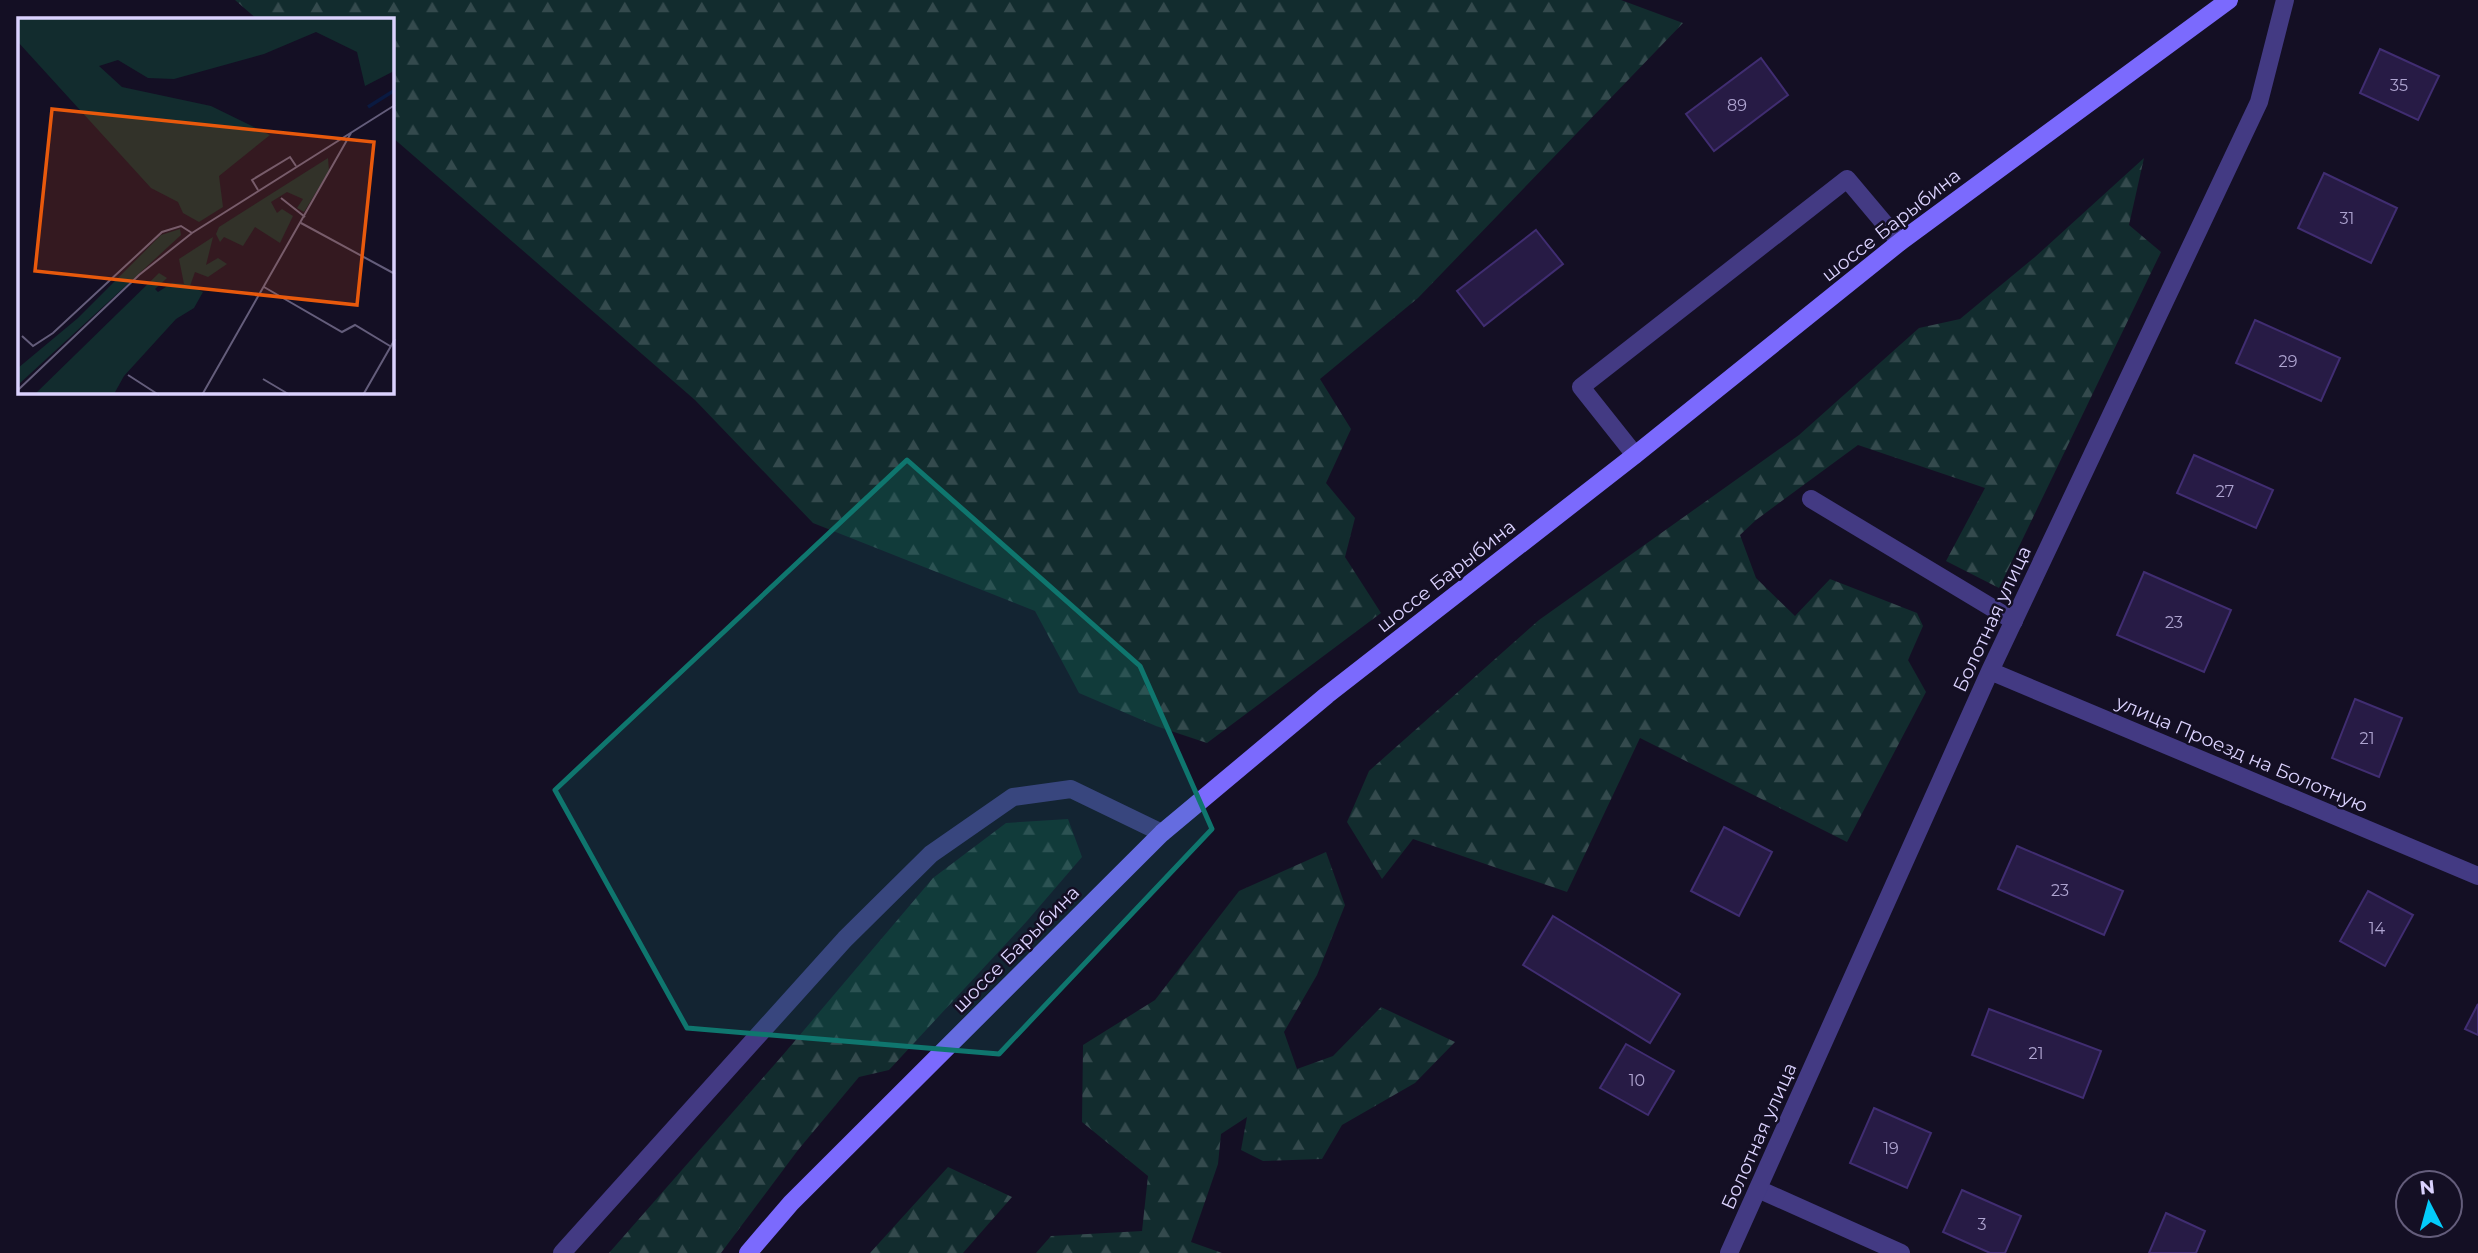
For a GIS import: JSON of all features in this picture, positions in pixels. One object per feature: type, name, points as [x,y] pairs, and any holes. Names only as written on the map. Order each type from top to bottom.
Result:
[{"type":"main road","name":"шоссе Барыбина","points":[[748,1253],[791,1203],[1161,833],[1326,695],[1636,455],[1900,242],[2229,0]]},
{"type":"street","name":"Болотная улица","points":[[1729,1253],[1990,671],[2259,102],[2285,0]]},
{"type":"street","points":[[1636,455],[1581,387],[1847,179],[1900,242]]},
{"type":"street","points":[[1811,499],[2014,621]]},
{"type":"street","name":"улица Проезд на Болотную","points":[[1990,671],[2478,876]]},
{"type":"street","points":[[562,1253],[845,939],[931,854],[1013,797],[1071,789],[1161,833]]},
{"type":"street","points":[[1758,1189],[1901,1253]]},
{"type":"highlighted area","points":[[907,460],[1140,666],[1212,829],[999,1054],[687,1028],[555,790]]},
{"type":"green space","points":[[235,0],[1621,0],[1683,23],[1418,298],[1320,379],[1351,429],[1326,483],[1355,518],[1345,557],[1381,613],[1207,743],[1156,726],[1079,693],[1035,611],[813,523],[695,400],[394,139],[394,18],[256,18]]},
{"type":"green space","points":[[2144,158],[2129,225],[2161,252],[1999,588],[1946,561],[1985,488],[1858,445],[1756,520],[1740,535],[1756,578],[1795,616],[1830,579],[1917,613],[1923,626],[1908,660],[1926,692],[1847,842],[1640,738],[1567,892],[1413,839],[1382,879],[1347,822],[1369,771],[1539,620],[1799,435],[1919,328],[1960,319],[2035,257]]},
{"type":"green space","points":[[1068,819],[1082,857],[1027,921],[889,1070],[859,1077],[798,1150],[721,1253],[609,1253],[782,1056],[933,878],[1006,823]]},
{"type":"green space","points":[[1326,852],[1345,905],[1317,975],[1284,1032],[1297,1069],[1333,1056],[1381,1007],[1455,1042],[1415,1083],[1342,1125],[1322,1159],[1263,1161],[1241,1150],[1247,1117],[1221,1134],[1218,1164],[1191,1242],[1222,1253],[1036,1253],[1051,1236],[1142,1231],[1148,1176],[1082,1122],[1083,1045],[1155,1000],[1239,891]]},
{"type":"green space","points":[[948,1167],[1012,1197],[963,1253],[870,1253]]},
{"type":"building","points":[[2380,49],[2439,76],[2418,120],[2360,93]]},
{"type":"building","points":[[1761,58],[1788,95],[1714,151],[1686,114]]},
{"type":"building","points":[[2324,173],[2397,208],[2371,263],[2298,228]]},
{"type":"building","points":[[1536,230],[1563,264],[1484,326],[1457,291]]},
{"type":"building","points":[[2255,320],[2340,358],[2321,401],[2236,363]]},
{"type":"building","points":[[2194,455],[2273,490],[2256,528],[2177,493]]},
{"type":"building","points":[[2144,572],[2231,610],[2204,672],[2117,635]]},
{"type":"building","points":[[2355,699],[2402,718],[2379,777],[2332,758]]},
{"type":"building","points":[[1724,827],[1772,852],[1739,916],[1691,891]]},
{"type":"building","points":[[2017,846],[2123,891],[2104,935],[1998,889]]},
{"type":"building","points":[[2368,891],[2413,915],[2385,966],[2340,941]]},
{"type":"building","points":[[1553,916],[1680,994],[1650,1043],[1523,965]]},
{"type":"building","points":[[2478,1004],[2478,1035],[2465,1029]]},
{"type":"building","points":[[1989,1009],[2101,1051],[2083,1098],[1972,1055]]},
{"type":"building","points":[[1626,1044],[1674,1071],[1648,1115],[1600,1088]]},
{"type":"building","points":[[1874,1108],[1931,1133],[1907,1188],[1850,1163]]},
{"type":"building","points":[[1962,1190],[2021,1216],[2005,1253],[1990,1253],[1943,1232]]},
{"type":"building","points":[[2166,1213],[2205,1231],[2196,1253],[2149,1253]]}]
